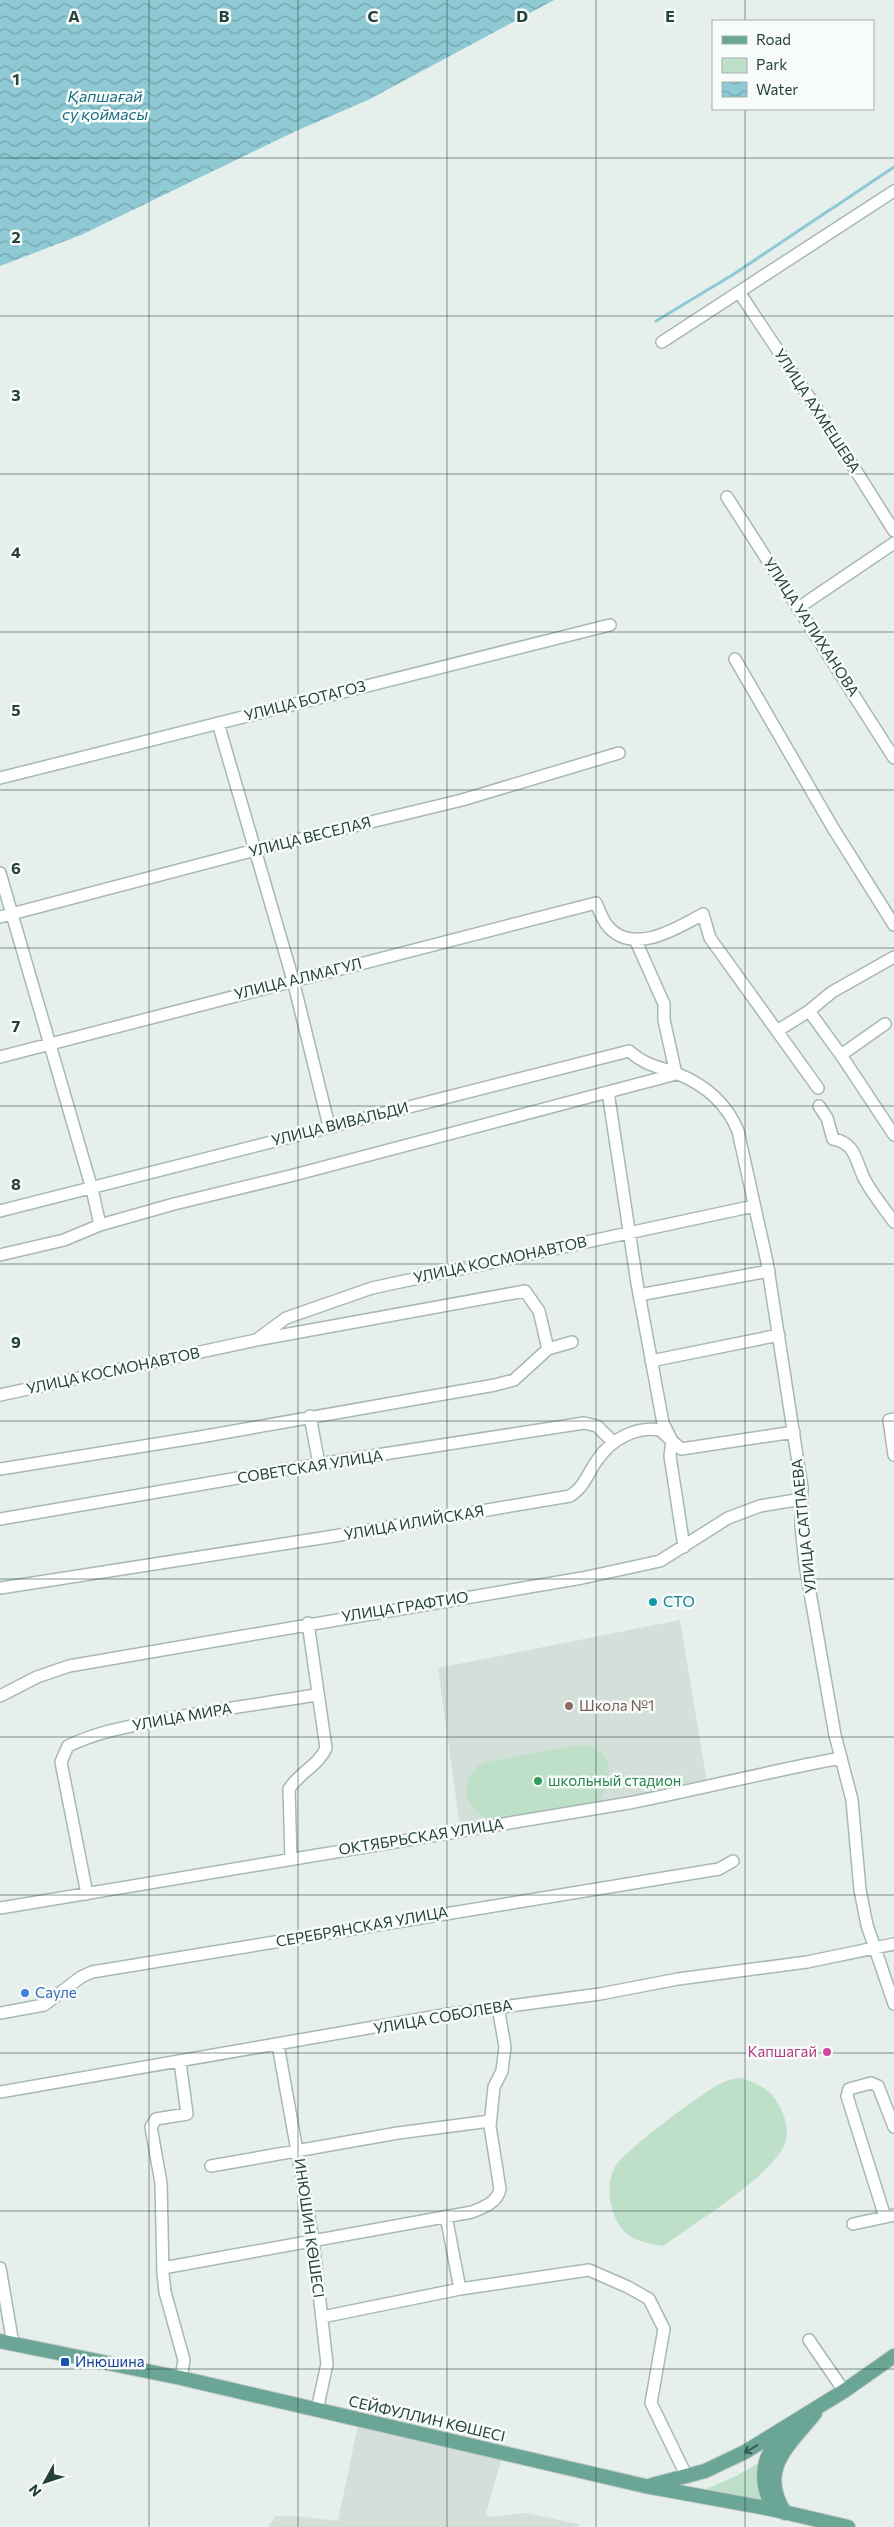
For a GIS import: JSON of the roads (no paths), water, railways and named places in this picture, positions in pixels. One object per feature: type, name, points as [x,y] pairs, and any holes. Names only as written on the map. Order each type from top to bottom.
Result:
[{"type":"main road","name":"СЕЙФУЛЛИН КӨШЕСІ","points":[[7,2342],[181,2378],[645,2486],[848,2527]]},
{"type":"main road","points":[[645,2486],[724,2464],[844,2391],[894,2356]]},
{"type":"main road","points":[[781,2512],[773,2484],[777,2461],[820,2406]]},
{"type":"main road","points":[[781,2512],[764,2485],[764,2470],[768,2452],[792,2422]]},
{"type":"street","points":[[662,342],[894,191]]},
{"type":"street","name":"УЛИЦА АХМЕШЕВА","points":[[739,292],[817,409],[894,530]]},
{"type":"street","name":"УЛИЦА УАЛИХАНОВА","points":[[727,497],[894,758]]},
{"type":"street","points":[[798,608],[894,543]]},
{"type":"street","name":"УЛИЦА БОТАГОЗ","points":[[0,778],[610,625]]},
{"type":"street","points":[[734,659],[833,828],[894,925]]},
{"type":"street","points":[[218,723],[293,980],[329,1126]]},
{"type":"street","name":"УЛИЦА ВЕСЕЛАЯ","points":[[0,917],[255,850],[462,800],[619,753]]},
{"type":"street","points":[[0,873],[92,1189],[100,1225]]},
{"type":"street","name":"УЛИЦА АЛМАГУЛ","points":[[0,1057],[596,903],[605,923],[617,935],[635,940]]},
{"type":"street","points":[[0,1255],[64,1240],[100,1225],[174,1204],[290,1176],[676,1074],[664,1020],[664,1004],[635,940],[643,940],[672,930],[703,914],[710,938],[818,1088]]},
{"type":"street","points":[[777,1030],[809,1011],[832,992],[894,957]]},
{"type":"street","points":[[809,1011],[890,1120],[894,1135]]},
{"type":"street","points":[[840,1054],[884,1024]]},
{"type":"street","name":"УЛИЦА ВИВАЛЬДИ","points":[[0,1211],[629,1051],[645,1064],[676,1074]]},
{"type":"street","name":"УЛИЦА САТПАЕВА","points":[[676,1074],[699,1084],[731,1114],[738,1131],[769,1271],[794,1432],[802,1499],[801,1526],[805,1564],[841,1758],[852,1800],[860,1890],[874,1948],[894,2004]]},
{"type":"street","points":[[608,1092],[651,1361],[663,1423],[672,1441],[670,1456],[684,1547]]},
{"type":"street","points":[[820,1106],[828,1118],[833,1139],[846,1145],[857,1157],[863,1178],[892,1216]]},
{"type":"street","name":"УЛИЦА КОСМОНАВТОВ","points":[[256,1340],[286,1318],[372,1288],[754,1206]]},
{"type":"street","points":[[639,1295],[769,1271]]},
{"type":"street","name":"УЛИЦА КОСМОНАВТОВ","points":[[0,1395],[256,1340],[525,1291],[539,1311],[548,1349]]},
{"type":"street","points":[[651,1361],[779,1335]]},
{"type":"street","points":[[0,1469],[200,1438],[310,1416],[494,1385],[514,1380],[548,1349],[572,1342]]},
{"type":"street","points":[[310,1416],[319,1464]]},
{"type":"street","points":[[894,1419],[889,1420],[894,1455]]},
{"type":"street","name":"СОВЕТСКАЯ УЛИЦА","points":[[0,1519],[319,1464],[584,1423],[597,1426],[613,1442]]},
{"type":"street","name":"УЛИЦА ИЛИЙСКАЯ","points":[[0,1588],[328,1537],[570,1496],[581,1488],[597,1459],[613,1442],[633,1432],[652,1429],[660,1430],[681,1448],[794,1432]]},
{"type":"street","name":"УЛИЦА ГРАФТИО","points":[[0,1696],[37,1677],[69,1666],[308,1623],[582,1578],[660,1561],[728,1518],[760,1506],[802,1499]]},
{"type":"street","points":[[291,1859],[289,1789],[295,1779],[323,1755],[326,1748],[316,1695],[308,1623]]},
{"type":"street","name":"УЛИЦА МИРА","points":[[87,1894],[61,1762],[68,1746],[86,1737],[121,1728],[207,1711],[316,1695]]},
{"type":"street","name":"ОКТЯБРЬСКАЯ УЛИЦА","points":[[0,1908],[629,1803],[841,1758]]},
{"type":"street","name":"СЕРЕБРЯНСКАЯ УЛИЦА","points":[[0,2013],[44,2005],[81,1977],[92,1972],[719,1869],[734,1862]]},
{"type":"street","name":"УЛИЦА СОБОЛЕВА","points":[[0,2092],[498,2007],[600,1994],[678,1979],[807,1962],[890,1945]]},
{"type":"street","points":[[163,2268],[446,2216],[484,2207],[498,2197],[500,2189],[490,2121],[494,2087],[502,2071],[505,2053],[498,2007]]},
{"type":"street","name":"ИНЮШИН КӨШЕСІ","points":[[278,2045],[313,2240],[322,2317],[327,2364],[317,2410]]},
{"type":"street","points":[[180,2062],[188,2114],[156,2119],[151,2127],[162,2183],[165,2292],[184,2360],[181,2378]]},
{"type":"street","points":[[853,2224],[889,2216],[847,2096],[849,2089],[871,2083],[878,2086],[894,2127]]},
{"type":"street","points":[[211,2166],[398,2133],[490,2121]]},
{"type":"street","points":[[446,2216],[460,2288]]},
{"type":"street","points":[[0,2268],[7,2342]]},
{"type":"street","points":[[322,2317],[460,2288],[589,2270],[628,2286],[649,2299],[664,2329],[651,2403],[686,2476]]},
{"type":"street","points":[[809,2340],[844,2391]]},
{"type":"water","name":"Қапшағай су қоймасы","points":[[0,0],[554,0],[368,100],[296,131],[81,235],[0,266]]},
{"type":"waterway","points":[[833,208],[894,167]]},
{"type":"waterway","points":[[731,276],[831,209]]},
{"type":"waterway","points":[[656,321],[729,277]]},
{"type":"place","name":"СТО","points":[[653,1602]]},
{"type":"place","name":"Школа №1","points":[[569,1706]]},
{"type":"place","name":"школьный стадион","points":[[538,1781]]},
{"type":"place","name":"Сауле","points":[[25,1993]]},
{"type":"place","name":"Капшагай","points":[[827,2052]]},
{"type":"place","name":"Инюшина","points":[[65,2362]]}]
